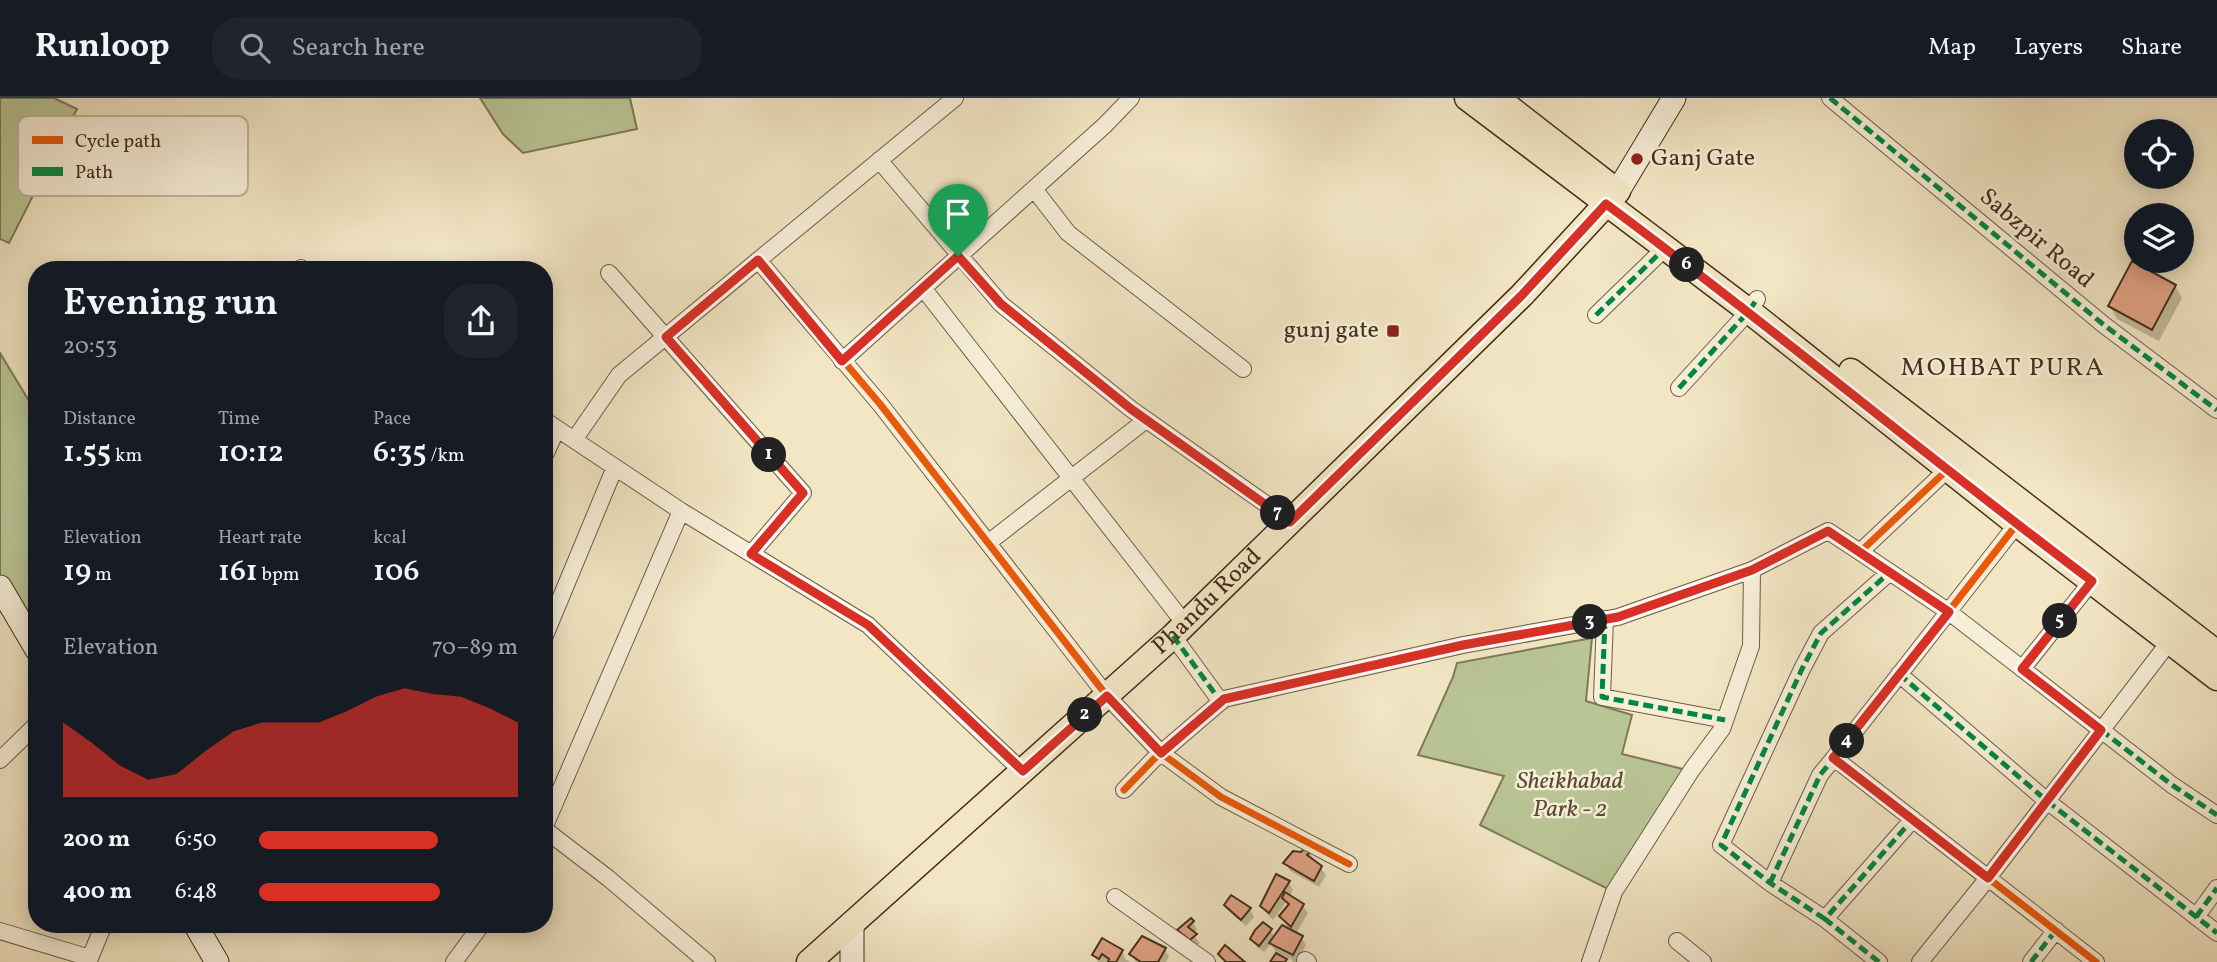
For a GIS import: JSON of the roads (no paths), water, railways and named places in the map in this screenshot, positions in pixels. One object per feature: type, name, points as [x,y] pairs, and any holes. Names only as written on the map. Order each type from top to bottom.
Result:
[{"type":"main road","points":[[1467,98],[1612,197],[1753,305],[2176,633],[2217,678]]},
{"type":"main road","points":[[1497,98],[1612,197],[1665,247],[1753,305]]},
{"type":"main road","name":"Phandu Road","points":[[808,962],[1179,630],[1522,295],[1612,197]]},
{"type":"main road","points":[[1954,462],[2017,524],[2092,581],[2176,633],[2217,653]]},
{"type":"street","points":[[574,440],[619,375],[954,98]]},
{"type":"street","points":[[1612,197],[1674,98]]},
{"type":"street","name":"Sabzpir Road","points":[[1830,98],[2104,325],[2217,410]]},
{"type":"street","points":[[842,361],[1105,125],[1125,99]]},
{"type":"street","points":[[879,160],[1001,304],[1146,420],[1290,522]]},
{"type":"street","points":[[1034,189],[1068,233],[1243,369]]},
{"type":"street","points":[[1596,315],[1665,247]]},
{"type":"street","points":[[758,260],[880,404],[1107,696],[1161,753],[1221,797],[1349,864]]},
{"type":"street","points":[[609,273],[803,493],[751,554]]},
{"type":"street","points":[[923,288],[1070,479],[1179,630],[1221,702]]},
{"type":"street","points":[[1679,387],[1753,305]]},
{"type":"street","points":[[988,543],[1146,420]]},
{"type":"street","points":[[553,425],[681,511],[868,625],[1023,771]]},
{"type":"street","points":[[1860,552],[1954,462]]},
{"type":"street","points":[[553,616],[615,467]]},
{"type":"street","points":[[553,808],[681,511]]},
{"type":"street","points":[[1770,883],[1820,775],[2017,524]]},
{"type":"street","points":[[1124,790],[1161,753],[1224,699],[1463,645],[1618,617],[1752,570],[1828,531],[1949,612],[2172,785],[2217,815]]},
{"type":"street","points":[[1590,962],[1614,892],[1691,771],[1722,729],[1751,646],[1752,570]]},
{"type":"street","points":[[1879,962],[1825,919],[1770,883],[1721,845],[1821,633],[1890,572]]},
{"type":"street","points":[[2022,669],[2092,581]]},
{"type":"street","points":[[0,587],[7,615],[28,640]]},
{"type":"street","points":[[1605,619],[1602,696],[1725,720]]},
{"type":"street","points":[[1920,962],[2176,633]]},
{"type":"street","points":[[1899,674],[2047,801],[2217,933]]},
{"type":"street","points":[[0,760],[28,733]]},
{"type":"street","points":[[1833,758],[2095,962]]},
{"type":"street","points":[[1825,919],[1913,819]]},
{"type":"street","points":[[553,836],[608,878],[707,962]]},
{"type":"street","points":[[2196,917],[2217,888]]},
{"type":"street","points":[[1115,897],[1207,962]]},
{"type":"street","points":[[852,923],[852,962]]},
{"type":"street","points":[[2031,962],[2056,930]]},
{"type":"street","points":[[0,931],[90,960],[100,933]]},
{"type":"street","points":[[200,933],[217,962]]},
{"type":"street","points":[[454,962],[475,933]]},
{"type":"street","points":[[1677,941],[1703,962]]},
{"type":"place","name":"Ganj Gate","points":[[1637,159]]},
{"type":"place","name":"gunj gate","points":[[1393,331]]},
{"type":"district","name":"MOHBAT PURA","points":[[2003,368]]},
{"type":"park label","name":"Sheikhabad Park - 2","points":[[1570,796]]}]
